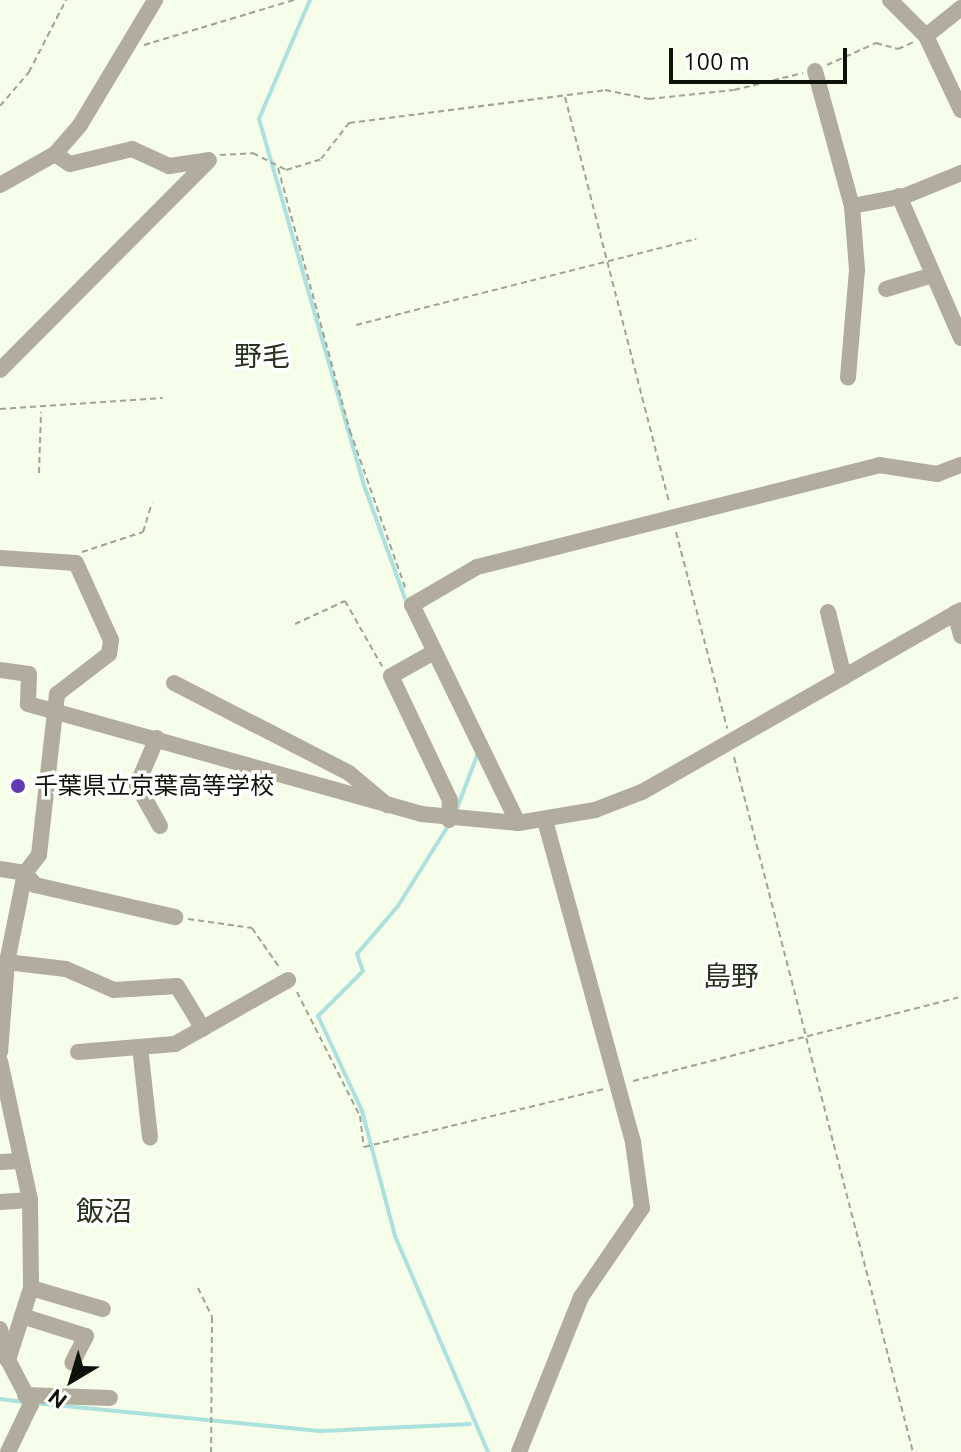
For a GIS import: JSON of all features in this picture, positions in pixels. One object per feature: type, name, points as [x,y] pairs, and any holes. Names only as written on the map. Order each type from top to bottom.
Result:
[{"type":"street","points":[[66,163],[155,0]]},
{"type":"street","points":[[890,0],[926,36],[961,110]]},
{"type":"street","points":[[926,36],[961,8]]},
{"type":"street","points":[[815,71],[852,206],[857,270],[848,378]]},
{"type":"street","points":[[2,190],[66,163],[132,149],[169,166],[209,160]]},
{"type":"street","points":[[0,370],[209,160]]},
{"type":"street","points":[[852,206],[899,196],[961,173]]},
{"type":"street","points":[[899,196],[930,276],[961,338]]},
{"type":"street","points":[[886,289],[930,276]]},
{"type":"street","points":[[518,823],[412,605],[477,567],[673,520],[879,465],[937,474],[961,465]]},
{"type":"street","points":[[0,558],[76,563],[111,640],[109,654],[57,694],[59,712],[39,855],[25,873],[7,962],[0,1052]]},
{"type":"street","points":[[0,670],[29,674],[28,704],[387,805],[449,820],[518,823],[545,820],[617,803],[958,611],[961,636]]},
{"type":"street","points":[[828,612],[844,677]]},
{"type":"street","points":[[434,652],[391,676],[450,800],[449,820]]},
{"type":"street","points":[[174,683],[349,773],[387,805]]},
{"type":"street","points":[[157,738],[137,785],[160,826]]},
{"type":"street","points":[[519,1452],[581,1297],[642,1208],[633,1142],[612,1087],[545,820]]},
{"type":"street","points":[[0,869],[25,873],[35,885],[175,917]]},
{"type":"street","points":[[7,962],[66,969],[114,990],[177,986],[203,1029]]},
{"type":"street","points":[[78,1052],[175,1044],[288,980]]},
{"type":"street","points":[[140,1047],[150,1137]]},
{"type":"street","points":[[0,1061],[5,1112],[30,1200],[31,1288],[4,1361]]},
{"type":"street","points":[[0,1162],[21,1161]]},
{"type":"street","points":[[0,1202],[30,1200]]},
{"type":"street","points":[[31,1288],[103,1309]]},
{"type":"street","points":[[22,1316],[86,1336],[72,1363]]},
{"type":"street","points":[[0,1329],[4,1361],[31,1404],[8,1452]]},
{"type":"street","points":[[25,1395],[110,1398]]},
{"type":"path","points":[[0,106],[29,72],[66,0]]},
{"type":"path","points":[[127,47],[294,0]]},
{"type":"path","points":[[209,160],[253,153],[278,167],[321,159],[349,123],[565,97],[734,90],[815,71],[876,43],[898,49],[926,36]]},
{"type":"path","points":[[565,97],[913,1452]]},
{"type":"path","points":[[278,167],[350,431],[412,605]]},
{"type":"path","points":[[356,325],[696,239]]},
{"type":"path","points":[[0,409],[41,411],[163,398]]},
{"type":"path","points":[[39,473],[41,411]]},
{"type":"path","points":[[76,563],[84,550],[143,532],[152,503]]},
{"type":"path","points":[[295,624],[345,601],[371,655],[391,676]]},
{"type":"path","points":[[175,917],[252,928],[312,1012],[360,1116],[364,1147],[961,997]]},
{"type":"path","points":[[198,1288],[212,1317],[211,1452]]},
{"type":"waterway","points":[[310,0],[259,119],[365,488],[407,604]]},
{"type":"waterway","points":[[456,811],[478,753]]},
{"type":"waterway","points":[[450,823],[398,906],[357,954],[363,971],[318,1016],[362,1111],[395,1236],[488,1452]]},
{"type":"waterway","points":[[0,1399],[26,1402]]},
{"type":"waterway","points":[[34,1403],[322,1431],[470,1424]]},
{"type":"place","name":"千葉県立京葉高等学校","points":[[18,786]]},
{"type":"district","name":"野毛","points":[[262,356]]},
{"type":"district","name":"島野","points":[[731,976]]},
{"type":"district","name":"飯沼","points":[[104,1211]]}]
